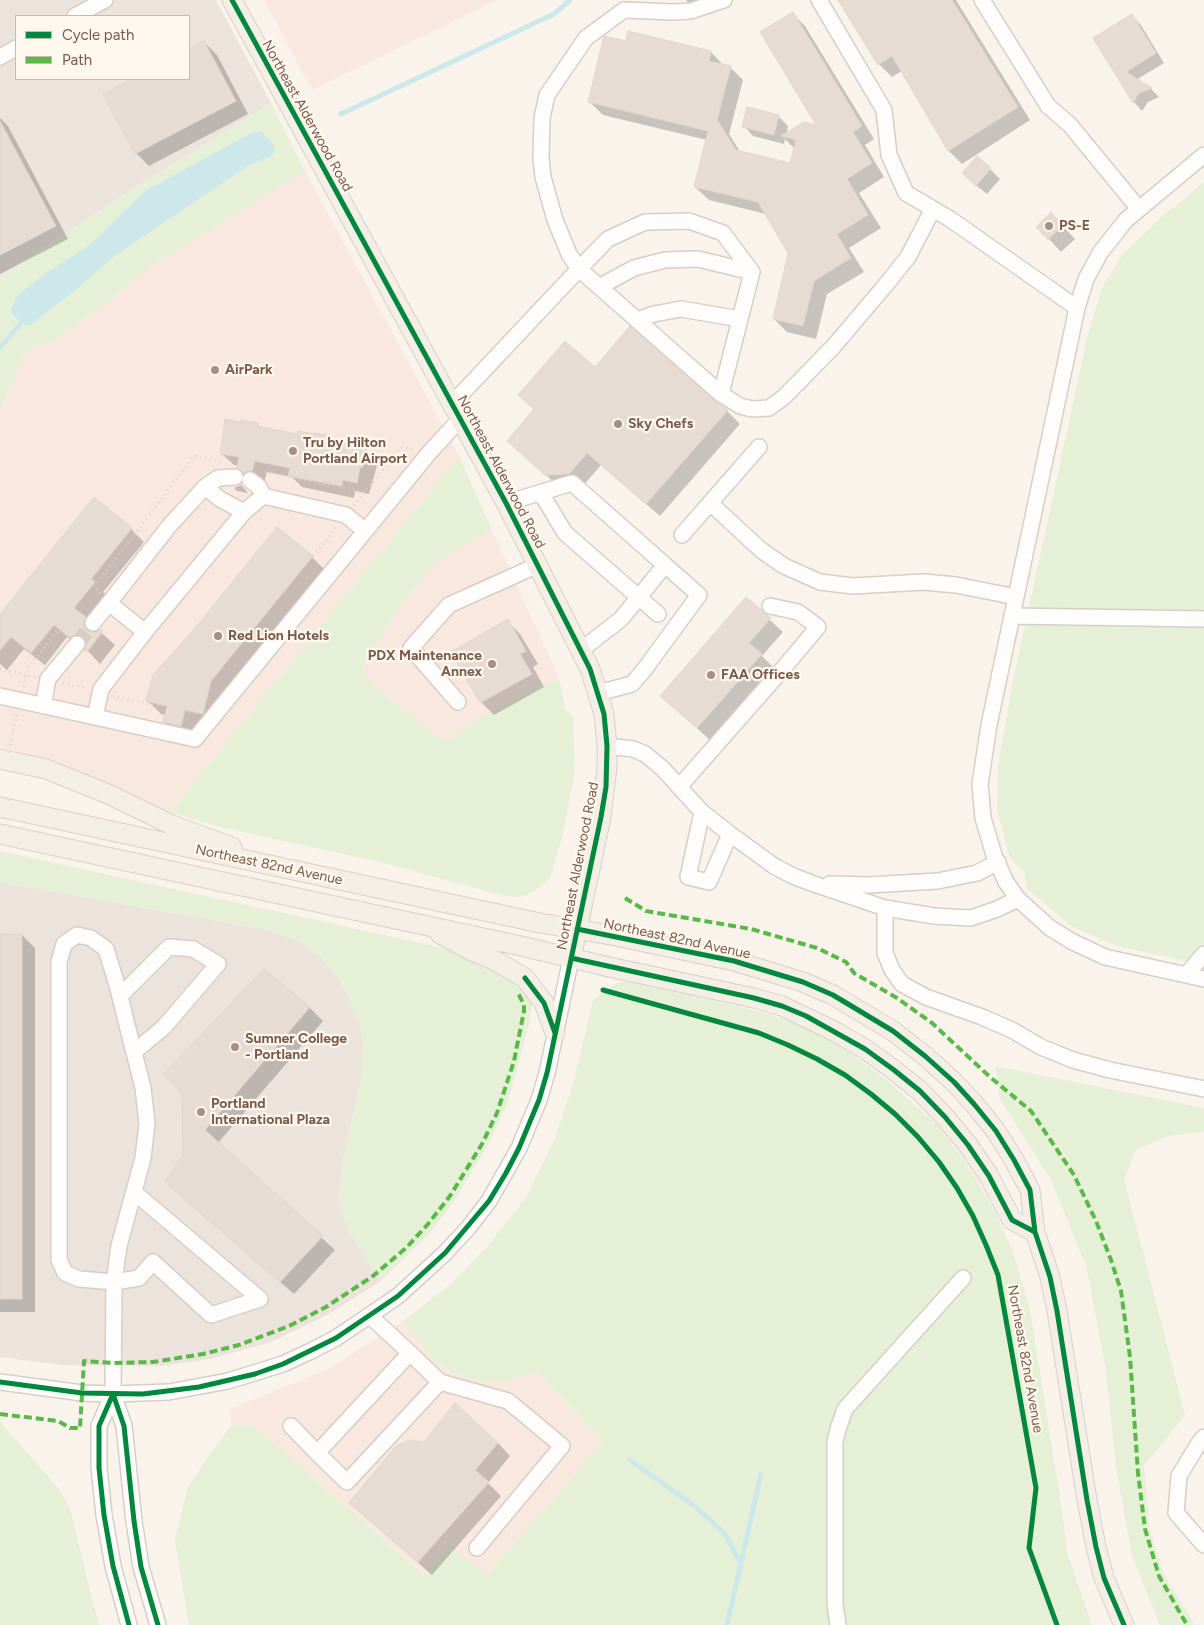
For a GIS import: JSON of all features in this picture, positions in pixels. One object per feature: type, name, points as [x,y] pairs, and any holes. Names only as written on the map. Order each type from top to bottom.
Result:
[{"type":"main road","name":"Northeast Alderwood Road","points":[[232,0],[506,503],[590,669],[604,714],[607,746],[606,787],[571,958]]},
{"type":"main road","points":[[0,759],[46,769],[108,794],[172,825],[297,871]]},
{"type":"main road","name":"Northeast 82nd Avenue","points":[[0,807],[530,921],[724,959],[768,970],[803,982],[833,996],[893,1031],[954,1082],[974,1104],[996,1132],[1030,1190],[1035,1232],[1050,1277],[1057,1311],[1096,1546],[1104,1578],[1124,1625]]},
{"type":"main road","name":"Northeast 82nd Avenue","points":[[0,834],[424,924],[754,998],[782,1006],[844,1036],[894,1070],[932,1104],[968,1145],[989,1176],[1012,1220],[1035,1232]]},
{"type":"main road","points":[[424,924],[468,950],[496,962],[525,978],[544,1003],[556,1033]]},
{"type":"street","points":[[77,15],[105,0]]},
{"type":"street","points":[[724,0],[691,11],[624,10],[586,38],[547,95],[541,130],[543,178],[555,220],[569,254],[579,269],[722,394],[740,406],[752,409],[769,408],[784,397],[833,347],[896,272],[908,257],[933,209]]},
{"type":"street","points":[[819,0],[884,110],[889,156],[906,193],[950,219],[1077,308]]},
{"type":"street","points":[[982,0],[1048,106],[1070,125],[1139,209]]},
{"type":"street","points":[[0,57],[15,49]]},
{"type":"street","points":[[1204,155],[1120,227],[1100,253],[1086,279],[1077,308],[987,733],[980,784],[983,818],[994,855],[1006,882],[1018,899],[1050,928],[1105,957],[1204,979]]},
{"type":"street","points":[[0,696],[195,739],[434,446],[456,411],[579,269],[608,239],[645,222],[689,221],[723,233],[752,272]]},
{"type":"street","points":[[599,287],[634,268],[665,260],[698,259],[752,272]]},
{"type":"street","points":[[722,394],[752,272]]},
{"type":"street","points":[[637,320],[654,314],[681,309],[740,318]]},
{"type":"street","points":[[682,535],[759,447]]},
{"type":"street","points":[[93,623],[170,526],[205,486],[218,478],[235,477]]},
{"type":"street","points":[[250,480],[259,487],[263,496]]},
{"type":"street","points":[[506,503],[572,483],[700,595],[632,684],[598,693]]},
{"type":"street","points":[[205,486],[220,499],[244,512]]},
{"type":"street","points":[[541,493],[565,533],[658,614]]},
{"type":"street","points":[[263,496],[346,515],[365,531]]},
{"type":"street","points":[[96,717],[101,692],[146,632],[244,512],[263,496]]},
{"type":"street","points":[[710,503],[761,550],[784,566],[820,582],[853,586],[924,582],[956,584],[1016,597]]},
{"type":"street","points":[[458,702],[411,648],[450,606],[538,565]]},
{"type":"street","points":[[581,650],[621,619],[665,565]]},
{"type":"street","points":[[109,603],[146,632]]},
{"type":"street","points":[[679,787],[782,672],[818,627],[798,612],[770,606]]},
{"type":"street","points":[[1012,616],[1204,619]]},
{"type":"street","points":[[43,706],[48,679],[77,644]]},
{"type":"street","points":[[607,746],[633,749],[645,754],[662,768],[702,812],[730,834],[774,866],[814,884],[885,908],[934,916],[971,918],[1018,899]]},
{"type":"street","points":[[702,812],[688,877],[709,882],[730,834]]},
{"type":"street","points":[[814,884],[869,885],[938,881],[977,873],[998,862]]},
{"type":"street","points":[[885,908],[885,953],[892,970],[902,984],[926,997],[1012,1030],[1041,1047],[1073,1060],[1110,1070],[1204,1088]]},
{"type":"street","points":[[134,1192],[260,1299],[212,1315],[153,1262],[139,1278],[114,1282],[79,1279],[65,1273],[58,1260],[59,962],[64,944],[77,935],[91,938],[106,949],[143,1088],[147,1123],[143,1158],[119,1246],[114,1282],[113,1394],[124,1426],[134,1521],[142,1566],[158,1625]]},
{"type":"street","points":[[120,996],[170,947],[193,949],[218,964],[164,1027],[134,1052]]},
{"type":"street","points":[[1186,975],[1204,954]]},
{"type":"street","name":"Northeast Alderwood Road","points":[[0,1382],[82,1393],[113,1394],[143,1394],[191,1388],[255,1374],[283,1364],[336,1338],[398,1296],[445,1253],[489,1201],[506,1173],[530,1123],[547,1073],[571,958]]},
{"type":"street","points":[[838,1625],[835,1604],[835,1441],[845,1409],[963,1278]]},
{"type":"street","points":[[370,1316],[440,1382],[508,1401],[562,1446],[477,1548]]},
{"type":"street","points":[[317,1453],[410,1353]]},
{"type":"street","points":[[291,1426],[347,1482],[440,1382]]},
{"type":"street","points":[[113,1394],[99,1426],[99,1468],[104,1515],[128,1625]]},
{"type":"street","points":[[1204,1437],[1199,1442],[1179,1476],[1176,1513],[1204,1544]]},
{"type":"path","points":[[0,669],[166,707]]},
{"type":"shaded area","points":[[0,0],[216,0],[271,103],[126,193],[0,277]]},
{"type":"shaded area","points":[[264,0],[497,0],[312,90]]},
{"type":"shaded area","points":[[305,171],[459,456],[170,812],[53,760],[0,747],[0,409],[26,350],[55,340],[104,305],[151,266]]},
{"type":"shaded area","points":[[491,528],[559,678],[481,717],[455,736],[445,739],[435,735],[366,678],[362,670],[364,661],[399,609],[433,565]]},
{"type":"shaded area","points":[[0,882],[268,930],[296,940],[321,957],[341,982],[359,1022],[363,1044],[361,1081],[341,1169],[348,1230],[381,1281],[325,1316],[271,1342],[210,1359],[162,1366],[61,1365],[0,1357]]},
{"type":"shaded area","points":[[403,1321],[431,1358],[451,1372],[481,1382],[505,1381],[536,1372],[603,1442],[486,1575],[425,1575],[255,1426],[232,1425],[230,1409],[329,1369]]},
{"type":"green space","points":[[271,103],[305,171],[151,266],[104,305],[55,340],[26,350],[0,409],[0,277],[126,193]]},
{"type":"green space","points":[[1204,182],[1204,965],[1117,946],[1071,926],[1026,888],[1025,873],[1010,858],[997,810],[998,765],[1013,681],[1088,334],[1103,286],[1123,254],[1163,216]]},
{"type":"green space","points":[[459,456],[491,528],[433,565],[399,609],[364,661],[362,670],[366,678],[435,735],[445,739],[455,736],[481,717],[559,678],[565,709],[573,717],[575,770],[563,834],[550,878],[537,890],[521,897],[505,896],[380,862],[219,827],[170,812]]},
{"type":"green space","points":[[0,851],[430,945],[465,954],[517,981],[528,993],[532,1006],[528,1029],[508,1102],[488,1145],[455,1200],[429,1234],[381,1281],[348,1230],[339,1203],[341,1169],[361,1081],[363,1044],[359,1022],[341,982],[321,957],[296,940],[268,930],[0,882]]},
{"type":"green space","points":[[624,982],[642,983],[772,1015],[812,1030],[849,1052],[889,1082],[938,1126],[965,1161],[994,1209],[1013,1252],[1030,1310],[1067,1552],[1092,1625],[189,1625],[175,1540],[188,1487],[232,1425],[255,1426],[424,1575],[451,1545],[486,1575],[603,1442],[537,1372],[505,1381],[481,1382],[451,1372],[431,1358],[403,1321],[453,1282],[490,1243],[527,1196],[555,1138],[574,1081],[593,1001],[614,984]]},
{"type":"green space","points":[[995,1066],[1204,1108],[1204,1132],[1168,1136],[1136,1150],[1124,1179],[1185,1415],[1144,1466],[1150,1531],[1164,1574],[1195,1625],[1160,1625],[1132,1556],[1117,1473],[1105,1366],[1087,1268],[1051,1180],[1000,1099]]},
{"type":"green space","points":[[0,1422],[60,1490],[70,1508],[93,1604],[100,1625],[0,1625]]},
{"type":"water","points":[[258,131],[262,132],[274,146],[275,151],[271,156],[249,165],[113,257],[78,288],[30,325],[25,325],[12,314],[11,308],[19,294],[49,271],[90,245],[145,191]]},
{"type":"building","points":[[838,0],[952,0],[1018,107],[948,151],[892,56],[878,65]]},
{"type":"building","points":[[793,12],[862,126],[853,132],[872,163],[847,179],[868,215],[837,234],[851,258],[814,281],[803,326],[773,319],[788,253],[758,202],[694,187],[708,131],[588,102],[604,36],[626,41],[628,31],[711,51],[709,61],[731,66],[717,120],[736,150],[790,163],[796,140],[781,136],[804,122],[816,125],[760,32]]},
{"type":"building","points":[[1132,14],[1156,53],[1126,72],[1152,88],[1139,93],[1133,103],[1093,38]]},
{"type":"building","points":[[204,41],[236,101],[135,154],[103,94],[130,80],[190,80],[190,48]]},
{"type":"building","points":[[747,107],[779,115],[774,135],[742,127]]},
{"type":"building","points":[[0,121],[56,226],[0,255]]},
{"type":"building","points":[[977,156],[991,168],[976,186],[962,173]]},
{"type":"building","name":"PS-E","points":[[1051,212],[1063,225],[1048,240],[1036,227]]},
{"type":"building","name":"Sky Chefs","points":[[630,326],[715,401],[728,410],[646,504],[587,453],[569,474],[545,475],[507,441],[534,409],[518,395],[565,341],[595,367]]},
{"type":"building","name":"Tru by Hilton Portland Airport","points":[[225,419],[258,423],[257,426],[297,434],[298,431],[327,435],[326,437],[351,442],[350,445],[366,448],[357,483],[343,480],[342,486],[288,476],[290,468],[255,461],[252,471],[247,471],[243,474],[237,468],[239,457],[220,454]]},
{"type":"building","points":[[94,497],[132,528],[91,579],[95,582],[74,608],[86,617],[84,626],[88,631],[96,632],[100,629],[103,631],[87,652],[84,650],[86,641],[83,637],[74,635],[70,638],[54,625],[31,653],[11,637],[0,650],[0,614]]},
{"type":"building","name":"Red Lion Hotels","points":[[277,527],[313,556],[211,681],[203,714],[185,710],[181,726],[163,722],[167,706],[146,701],[153,675],[196,627]]},
{"type":"building","name":"FAA Offices","points":[[746,597],[771,618],[749,643],[762,654],[697,728],[660,696]]},
{"type":"building","name":"PDX Maintenance Annex","points":[[508,619],[526,651],[520,654],[532,674],[480,703],[451,652]]},
{"type":"building","points":[[0,934],[22,934],[22,1299],[0,1299]]},
{"type":"building","name":"Portland International Plaza","points":[[264,969],[310,1007],[205,1130],[323,1236],[280,1282],[165,1182],[183,1155],[182,1094],[164,1074]]},
{"type":"building","points":[[455,1403],[498,1443],[475,1470],[489,1482],[418,1562],[349,1503],[396,1446],[410,1440],[424,1442]]},
{"type":"waterway","points":[[341,114],[554,14],[570,0]]},
{"type":"waterway","points":[[0,348],[24,319]]},
{"type":"waterway","points":[[630,1460],[696,1507],[725,1534],[741,1564]]},
{"type":"waterway","points":[[727,1625],[761,1474]]},
{"type":"tunnel","points":[[77,644],[93,623]]},
{"type":"marked path","points":[[625,898],[646,911],[751,929],[817,948],[846,962],[854,973],[897,998],[932,1023],[990,1077],[1031,1111],[1074,1175],[1096,1221],[1121,1291],[1130,1357],[1138,1473],[1145,1529],[1159,1576],[1187,1625]]},
{"type":"marked path","points":[[0,1414],[58,1421],[70,1428],[80,1428],[84,1361],[113,1363],[153,1362],[203,1354],[239,1345],[289,1326],[326,1307],[373,1276],[406,1248],[428,1224],[450,1196],[482,1144],[497,1113],[514,1061],[524,1011],[524,1005],[518,993]]},
{"type":"cycle path","points":[[0,1382],[82,1393],[143,1394],[199,1387],[255,1374],[283,1364],[336,1338],[398,1296],[445,1253],[489,1201],[519,1148],[539,1100],[547,1073],[601,817],[606,787],[607,746],[604,714],[590,669],[506,503],[232,0]]},
{"type":"cycle path","points":[[577,929],[734,961],[803,982],[833,995],[893,1031],[925,1056],[954,1082],[996,1131],[1030,1190],[1035,1232],[1050,1277],[1057,1311],[1096,1547],[1104,1578],[1124,1625]]},
{"type":"cycle path","points":[[571,958],[754,998],[782,1006],[806,1016],[865,1049],[920,1091],[945,1117],[968,1145],[989,1176],[1012,1220],[1035,1232]]},
{"type":"cycle path","points":[[525,978],[544,1003],[555,1033]]},
{"type":"cycle path","points":[[603,990],[759,1033],[817,1059],[845,1075],[895,1114],[939,1162],[973,1216],[998,1275],[1036,1488],[1029,1548],[1057,1625]]},
{"type":"cycle path","points":[[113,1394],[99,1426],[99,1468],[104,1515],[113,1566],[129,1625]]},
{"type":"cycle path","points":[[113,1394],[124,1426],[141,1567],[158,1625]]},
{"type":"place","name":"PS-E","points":[[1049,226]]},
{"type":"place","name":"AirPark","points":[[215,370]]},
{"type":"place","name":"Sky Chefs","points":[[618,424]]},
{"type":"place","name":"Tru by Hilton Portland Airport","points":[[293,451]]},
{"type":"place","name":"Red Lion Hotels","points":[[218,636]]},
{"type":"place","name":"PDX Maintenance Annex","points":[[492,664]]},
{"type":"place","name":"FAA Offices","points":[[711,675]]},
{"type":"place","name":"Sumner College - Portland","points":[[235,1047]]},
{"type":"place","name":"Portland International Plaza","points":[[201,1112]]}]
